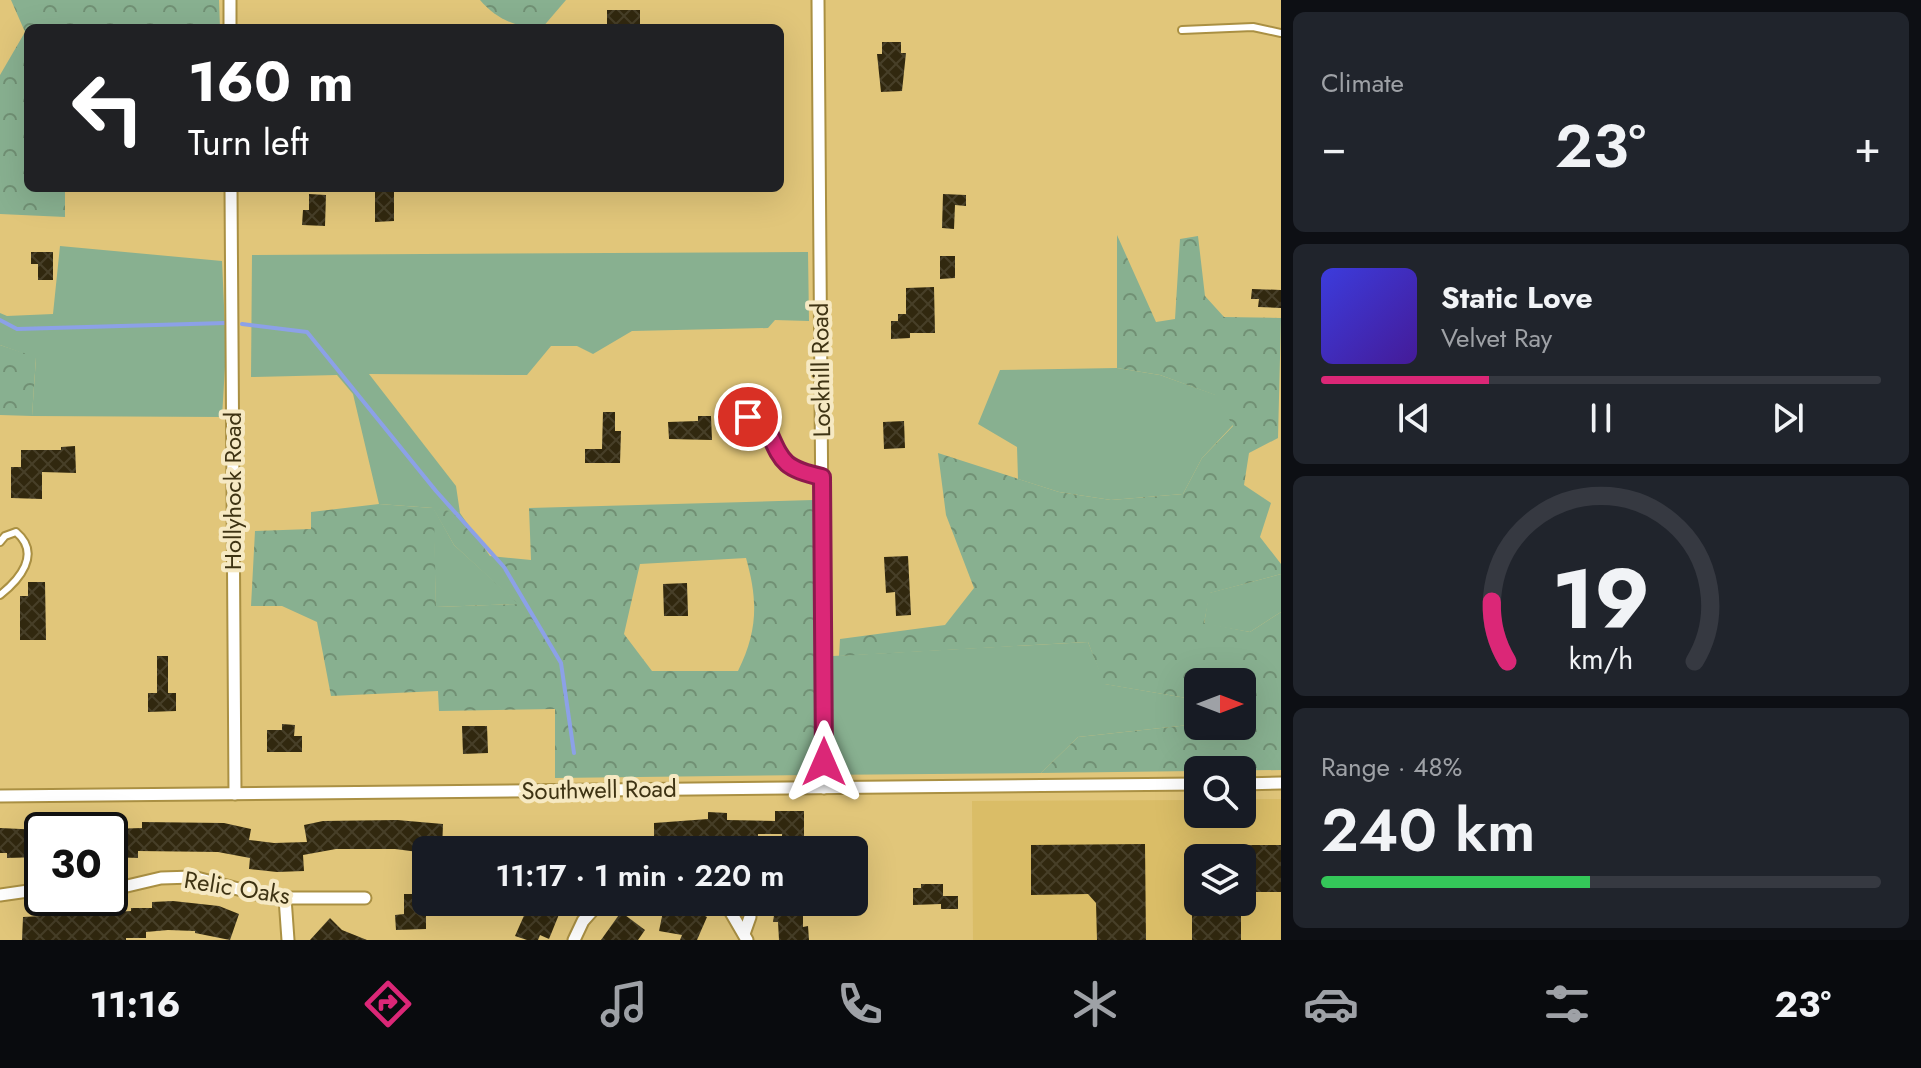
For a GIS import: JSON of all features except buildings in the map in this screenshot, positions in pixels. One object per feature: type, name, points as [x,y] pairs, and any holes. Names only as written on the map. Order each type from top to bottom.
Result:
[{"type":"street","points":[[230,0],[230,24]]},
{"type":"street","name":"Lockhill Road","points":[[818,0],[824,788]]},
{"type":"street","name":"Hollyhock Road","points":[[231,192],[235,794]]},
{"type":"street","points":[[1256,784],[1281,783]]},
{"type":"street","name":"Southwell Road","points":[[0,796],[1184,784]]},
{"type":"street","name":"Relic Oaks","points":[[128,886],[161,878],[193,877],[272,898],[365,898]]},
{"type":"street","points":[[0,895],[24,892]]},
{"type":"street","points":[[285,898],[288,940]]},
{"type":"street","points":[[574,940],[587,916]]},
{"type":"street","points":[[733,916],[746,937]]},
{"type":"street","points":[[746,937],[750,916]]},
{"type":"lane","points":[[1182,30],[1253,27],[1281,33]]},
{"type":"lane","points":[[734,418],[748,417],[765,424],[784,463],[799,472],[822,477]]},
{"type":"lane","points":[[0,542],[5,536],[16,532],[24,539],[27,553],[23,575],[0,595]]},
{"type":"shaded area","points":[[1256,799],[1281,799],[1281,940],[973,940],[972,801],[1184,800],[1184,828],[1256,828]]},
{"type":"green space","points":[[11,0],[219,0],[220,24],[24,24],[24,30]]},
{"type":"green space","points":[[480,0],[566,0],[545,24],[518,24],[493,12]]},
{"type":"green space","points":[[24,34],[24,192],[65,192],[65,217],[0,214],[0,75]]},
{"type":"green space","points":[[1117,235],[1156,322],[1175,319],[1180,239],[1198,236],[1205,296],[1224,317],[1281,318],[1278,438],[1249,453],[1244,485],[1271,503],[1260,537],[1281,564],[1281,574],[1210,593],[1204,623],[1250,632],[1281,612],[1281,770],[1256,770],[1256,756],[1184,756],[1184,771],[1041,773],[1078,737],[1184,726],[1184,740],[1256,740],[1256,668],[1184,668],[1184,698],[1104,684],[1088,642],[839,656],[840,639],[945,625],[974,588],[946,515],[938,453],[1059,492],[1111,500],[1183,494],[1202,458],[1233,426],[1215,395],[1160,375],[1117,368]]},
{"type":"green space","points":[[60,246],[222,261],[226,350],[222,417],[32,416],[36,358],[0,345],[0,313],[7,316],[53,314]]},
{"type":"green space","points":[[808,252],[809,321],[775,320],[768,328],[632,331],[593,354],[577,346],[551,346],[527,375],[369,374],[456,486],[460,513],[434,509],[454,545],[519,604],[436,607],[433,508],[379,504],[353,394],[337,375],[251,377],[252,255]]},
{"type":"green space","points":[[0,345],[36,357],[32,416],[0,415]]},
{"type":"green space","points":[[1117,368],[1160,375],[1216,395],[1233,425],[1202,458],[1183,494],[1111,500],[1059,492],[1018,479],[1017,447],[978,424],[1000,370]]},
{"type":"green space","points":[[813,500],[815,775],[555,778],[555,709],[439,711],[438,691],[331,696],[317,622],[282,606],[251,606],[255,531],[311,529],[311,512],[379,504],[433,508],[460,513],[490,556],[531,560],[529,508]],"holes":[[[434,510],[454,545],[518,604],[436,607]],[[746,558],[753,588],[754,615],[749,642],[738,671],[652,671],[624,634],[640,564]]]},
{"type":"green space","points":[[1281,574],[1281,612],[1250,632],[1204,624],[1209,593]]},
{"type":"green space","points":[[1088,642],[1105,684],[1184,698],[1184,726],[1078,737],[1041,773],[815,775],[815,657]]},
{"type":"waterway","points":[[0,320],[17,329],[225,323]]},
{"type":"waterway","points":[[242,324],[307,332],[436,491],[504,567],[561,663],[574,753]]},
{"type":"route","points":[[748,417],[765,424],[784,463],[799,472],[822,477],[824,762]]}]
